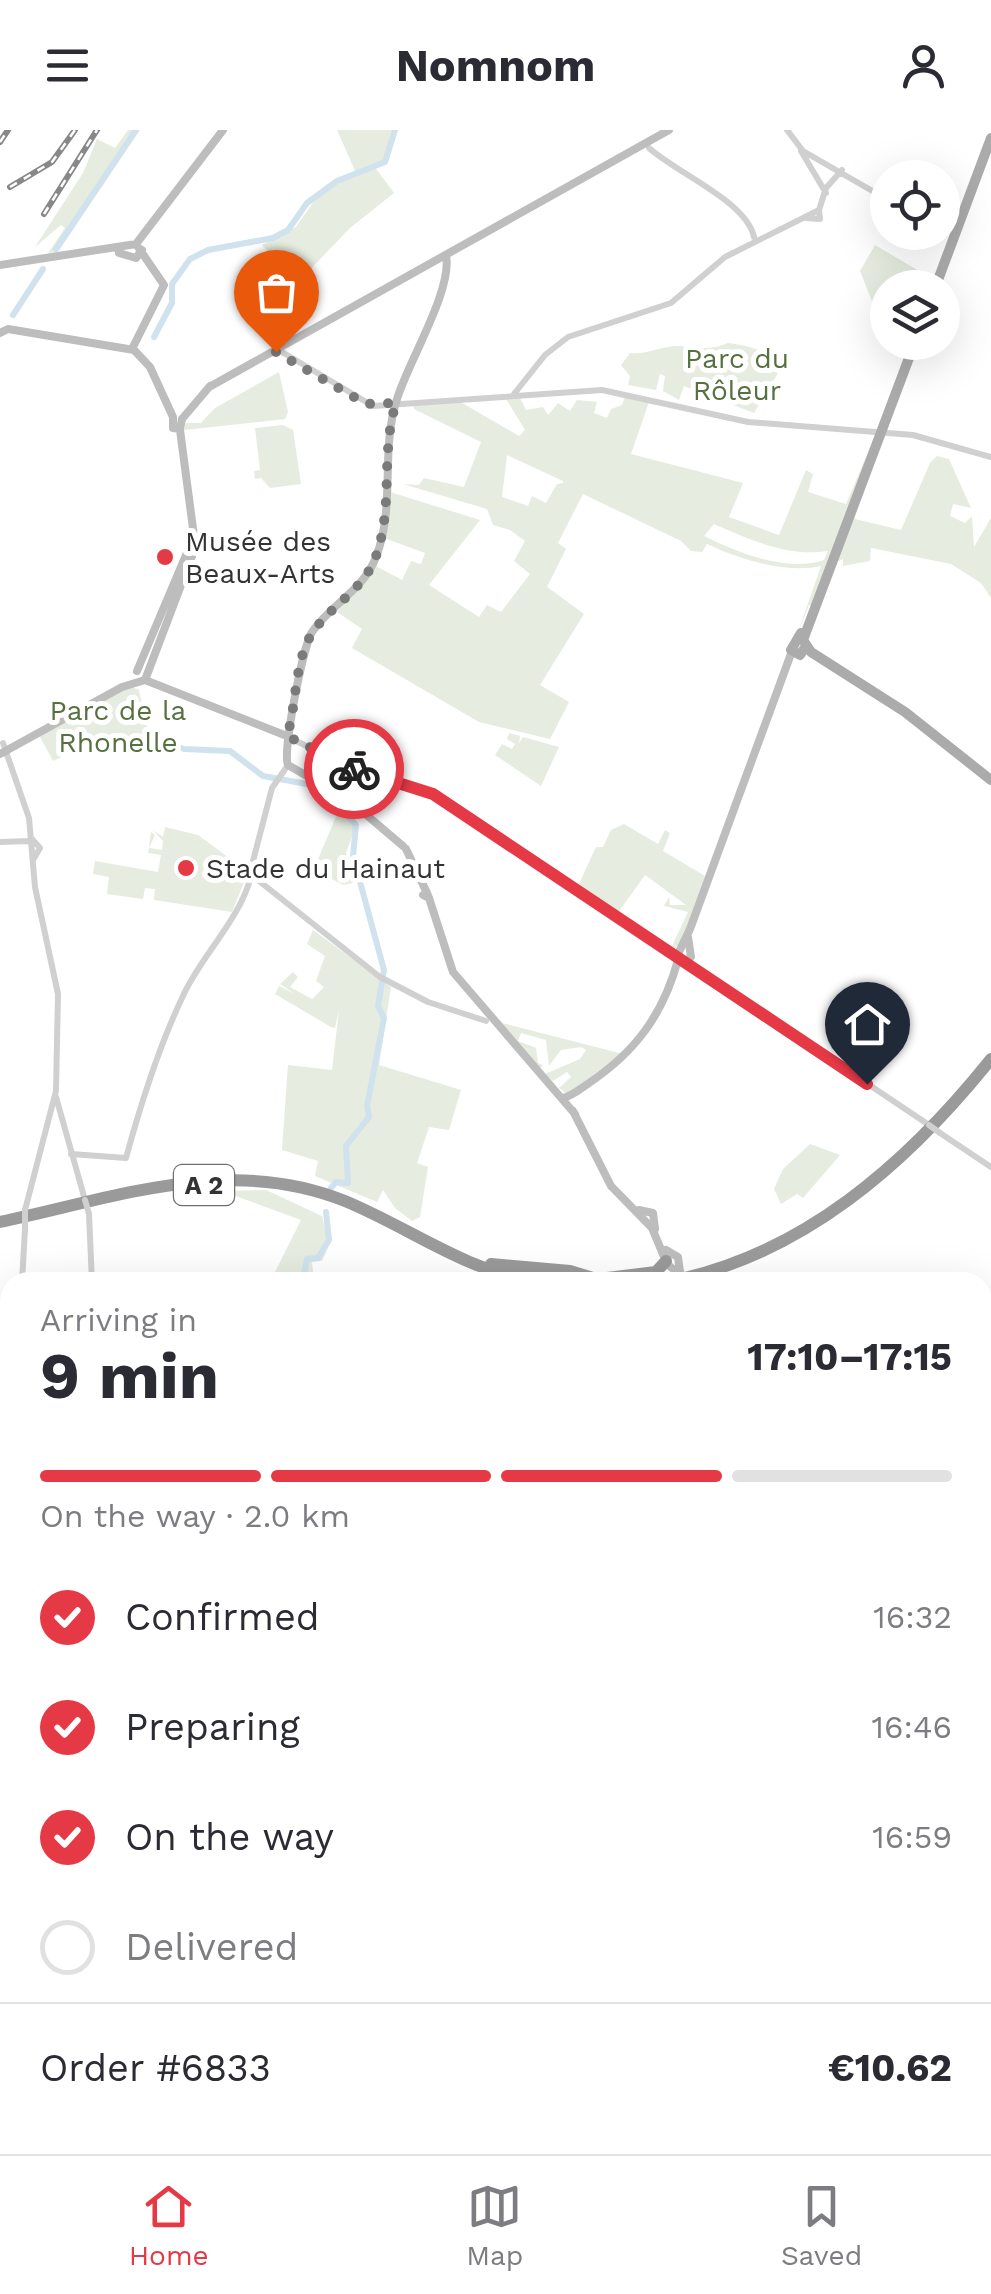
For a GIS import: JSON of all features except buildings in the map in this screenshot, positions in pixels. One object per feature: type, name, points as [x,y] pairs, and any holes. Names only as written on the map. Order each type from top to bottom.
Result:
[{"type":"highway","points":[[700,1272],[750,1257],[833,1212],[910,1149],[991,1060]]},
{"type":"highway","points":[[677,1270],[774,1252],[847,1209],[923,1145],[991,1069]]},
{"type":"highway","name":"A 2","points":[[0,1225],[166,1184],[214,1178],[279,1182],[351,1204],[490,1272]]},
{"type":"highway","name":"A 2","points":[[0,1225],[167,1190],[230,1184],[315,1197],[410,1235],[456,1265],[481,1272]]},
{"type":"highway","points":[[410,1235],[493,1264],[573,1272]]},
{"type":"highway","points":[[456,1265],[472,1272]]},
{"type":"main road","points":[[0,265],[137,251],[224,130]]},
{"type":"main road","points":[[137,251],[224,130]]},
{"type":"main road","points":[[1,748],[139,677],[193,539],[178,430],[172,428],[178,418],[214,386],[281,353],[671,130]]},
{"type":"main road","points":[[960,222],[991,138]]},
{"type":"main road","points":[[134,344],[164,282],[137,251]]},
{"type":"main road","points":[[446,256],[432,315],[396,403],[387,442],[386,522],[377,555],[356,590],[310,636],[287,736],[288,765],[348,800],[404,848],[427,896],[448,964],[490,1018],[567,1100],[618,1195],[648,1218],[677,1270]]},
{"type":"main road","points":[[2,329],[134,344],[153,368],[178,418]]},
{"type":"main road","points":[[567,1100],[633,1050],[657,1014],[683,956],[908,360]]},
{"type":"main road","points":[[800,648],[897,707],[987,776]]},
{"type":"main road","points":[[139,677],[287,736]]},
{"type":"street","points":[[787,130],[825,190]]},
{"type":"street","points":[[649,145],[671,168],[741,211],[759,238]]},
{"type":"street","points":[[802,152],[870,190]]},
{"type":"street","points":[[514,394],[545,355],[567,338],[596,324],[672,302],[720,260],[816,213],[838,171]]},
{"type":"street","points":[[281,353],[366,404],[602,390],[748,422],[884,431],[991,457]]},
{"type":"street","points":[[287,736],[352,768],[428,791],[683,956],[736,996],[991,1167]]},
{"type":"street","points":[[1,748],[30,821],[32,864],[58,991],[58,1083],[27,1197],[23,1272]]},
{"type":"street","points":[[71,1154],[126,1158],[148,1080],[183,994],[233,914],[277,781],[288,765]]},
{"type":"street","points":[[0,842],[32,847]]},
{"type":"street","points":[[248,877],[383,979],[415,995],[490,1018]]},
{"type":"street","points":[[56,1097],[89,1214],[92,1272]]},
{"type":"green space","points":[[128,130],[140,130],[58,252],[48,253],[65,228],[61,225],[35,247],[83,173],[97,139],[115,148]]},
{"type":"green space","points":[[337,130],[393,130],[384,161],[374,166],[394,193],[350,228],[300,280],[276,268],[274,257],[262,245],[296,227],[317,197],[356,173]]},
{"type":"green space","points":[[872,250],[883,250],[917,270],[870,270],[870,296],[860,271]]},
{"type":"green space","name":"Parc du Rôleur","points":[[728,343],[765,353],[781,368],[754,413],[684,386],[679,400],[663,391],[665,376],[660,374],[656,390],[628,385],[630,376],[621,365],[630,353],[674,346],[710,348]]},
{"type":"green space","points":[[279,372],[288,412],[285,419],[184,430],[186,423],[201,423],[215,408]]},
{"type":"green space","points":[[519,396],[526,410],[543,407],[548,415],[558,403],[570,411],[577,400],[597,402],[594,413],[607,418],[611,409],[622,405],[625,396],[649,402],[631,454],[743,483],[729,517],[779,535],[806,470],[813,474],[808,492],[846,504],[872,443],[853,514],[855,519],[901,530],[930,463],[937,456],[949,459],[971,508],[953,504],[950,516],[965,523],[972,516],[974,547],[991,518],[991,598],[981,583],[951,564],[871,548],[870,561],[843,566],[843,559],[836,562],[814,607],[809,605],[797,635],[821,566],[763,564],[707,544],[702,552],[691,551],[681,541],[583,494],[558,543],[566,549],[547,587],[584,614],[540,685],[569,702],[550,739],[479,722],[352,648],[362,629],[337,612],[374,565],[402,580],[411,561],[421,564],[425,553],[384,538],[390,492],[480,520],[429,585],[479,617],[487,605],[501,612],[530,574],[514,561],[525,541],[510,530],[493,525],[487,509],[403,484],[419,485],[424,478],[464,487],[481,442],[414,409],[413,403],[457,400],[519,436],[525,430],[505,397]],"holes":[[[507,455],[563,481],[563,483],[557,484],[546,503],[532,496],[528,506],[502,497]],[[714,524],[784,549],[828,551],[824,560],[810,563],[762,559],[704,536]]]},
{"type":"green space","points":[[283,425],[293,430],[301,484],[270,488],[261,478],[255,479],[254,471],[260,470],[255,428]]},
{"type":"green space","name":"Parc de la Rhonelle","points":[[130,686],[139,690],[150,742],[127,757],[87,745],[53,761],[39,735]]},
{"type":"green space","points":[[509,733],[520,736],[519,743],[523,737],[559,747],[541,786],[495,755],[502,744],[512,749],[515,744],[507,739]]},
{"type":"green space","points":[[335,801],[354,825],[346,853],[357,882],[343,885],[323,874],[325,869],[316,864],[338,812],[332,807]]},
{"type":"green space","points":[[624,824],[658,844],[665,830],[670,833],[663,851],[705,876],[683,942],[675,948],[667,947],[672,946],[688,912],[664,906],[669,897],[670,905],[686,905],[645,875],[617,914],[579,884],[596,847],[603,847],[611,830]]},
{"type":"green space","points":[[165,827],[198,835],[248,872],[232,912],[154,900],[155,889],[145,888],[143,899],[107,894],[109,877],[93,874],[95,861],[158,872],[161,855],[148,853],[151,832],[155,835],[149,848],[162,850],[163,841],[153,830],[163,837]]},
{"type":"green space","points":[[313,930],[391,987],[379,1065],[461,1090],[449,1130],[429,1127],[417,1163],[428,1167],[420,1217],[412,1221],[395,1208],[383,1190],[377,1202],[315,1176],[318,1161],[282,1150],[288,1065],[332,1070],[339,1010],[335,1028],[275,994],[279,986],[295,994],[280,984],[293,972],[298,977],[290,987],[312,999],[324,987],[316,981],[325,956],[307,944]]},
{"type":"green space","points":[[502,1023],[623,1054],[567,1094],[559,1088],[571,1077],[567,1072],[553,1081],[545,1074],[580,1059],[586,1050],[561,1050],[549,1066],[546,1040],[521,1033],[518,1041],[536,1048],[538,1063],[543,1065],[540,1069]]},
{"type":"green space","points":[[810,1144],[840,1155],[803,1198],[797,1194],[781,1204],[774,1189],[783,1169]]},
{"type":"green space","points":[[266,1190],[322,1216],[327,1236],[332,1239],[322,1261],[312,1262],[313,1272],[275,1272],[301,1220],[222,1191]]},
{"type":"waterway","points":[[56,249],[136,130]]},
{"type":"waterway","points":[[154,337],[172,303],[172,284],[190,259],[208,250],[273,238],[288,230],[307,203],[337,181],[385,162],[395,130]]},
{"type":"waterway","points":[[13,315],[43,269]]},
{"type":"waterway","points":[[160,740],[184,749],[230,751],[263,776],[312,785]]},
{"type":"waterway","points":[[331,797],[356,825],[353,856],[384,970],[378,1006],[384,1018],[367,1106],[369,1117],[346,1146],[348,1183],[336,1182],[331,1188]]},
{"type":"waterway","points":[[305,1272],[307,1259],[318,1258],[329,1240],[326,1212]]},
{"type":"railway","points":[[0,142],[8,130]]},
{"type":"railway","points":[[10,187],[52,162],[75,130]]},
{"type":"railway","points":[[44,214],[97,130]]},
{"type":"way so far","points":[[276,352],[282,352],[359,402],[377,406],[396,403],[387,442],[386,522],[377,555],[356,590],[310,636],[287,736],[354,769]]},
{"type":"place","name":"Musée des Beaux-Arts","points":[[165,557]]},
{"type":"place","name":"Stade du Hainaut","points":[[186,868]]},
{"type":"route","points":[[354,769],[433,794],[867,1084]]}]
